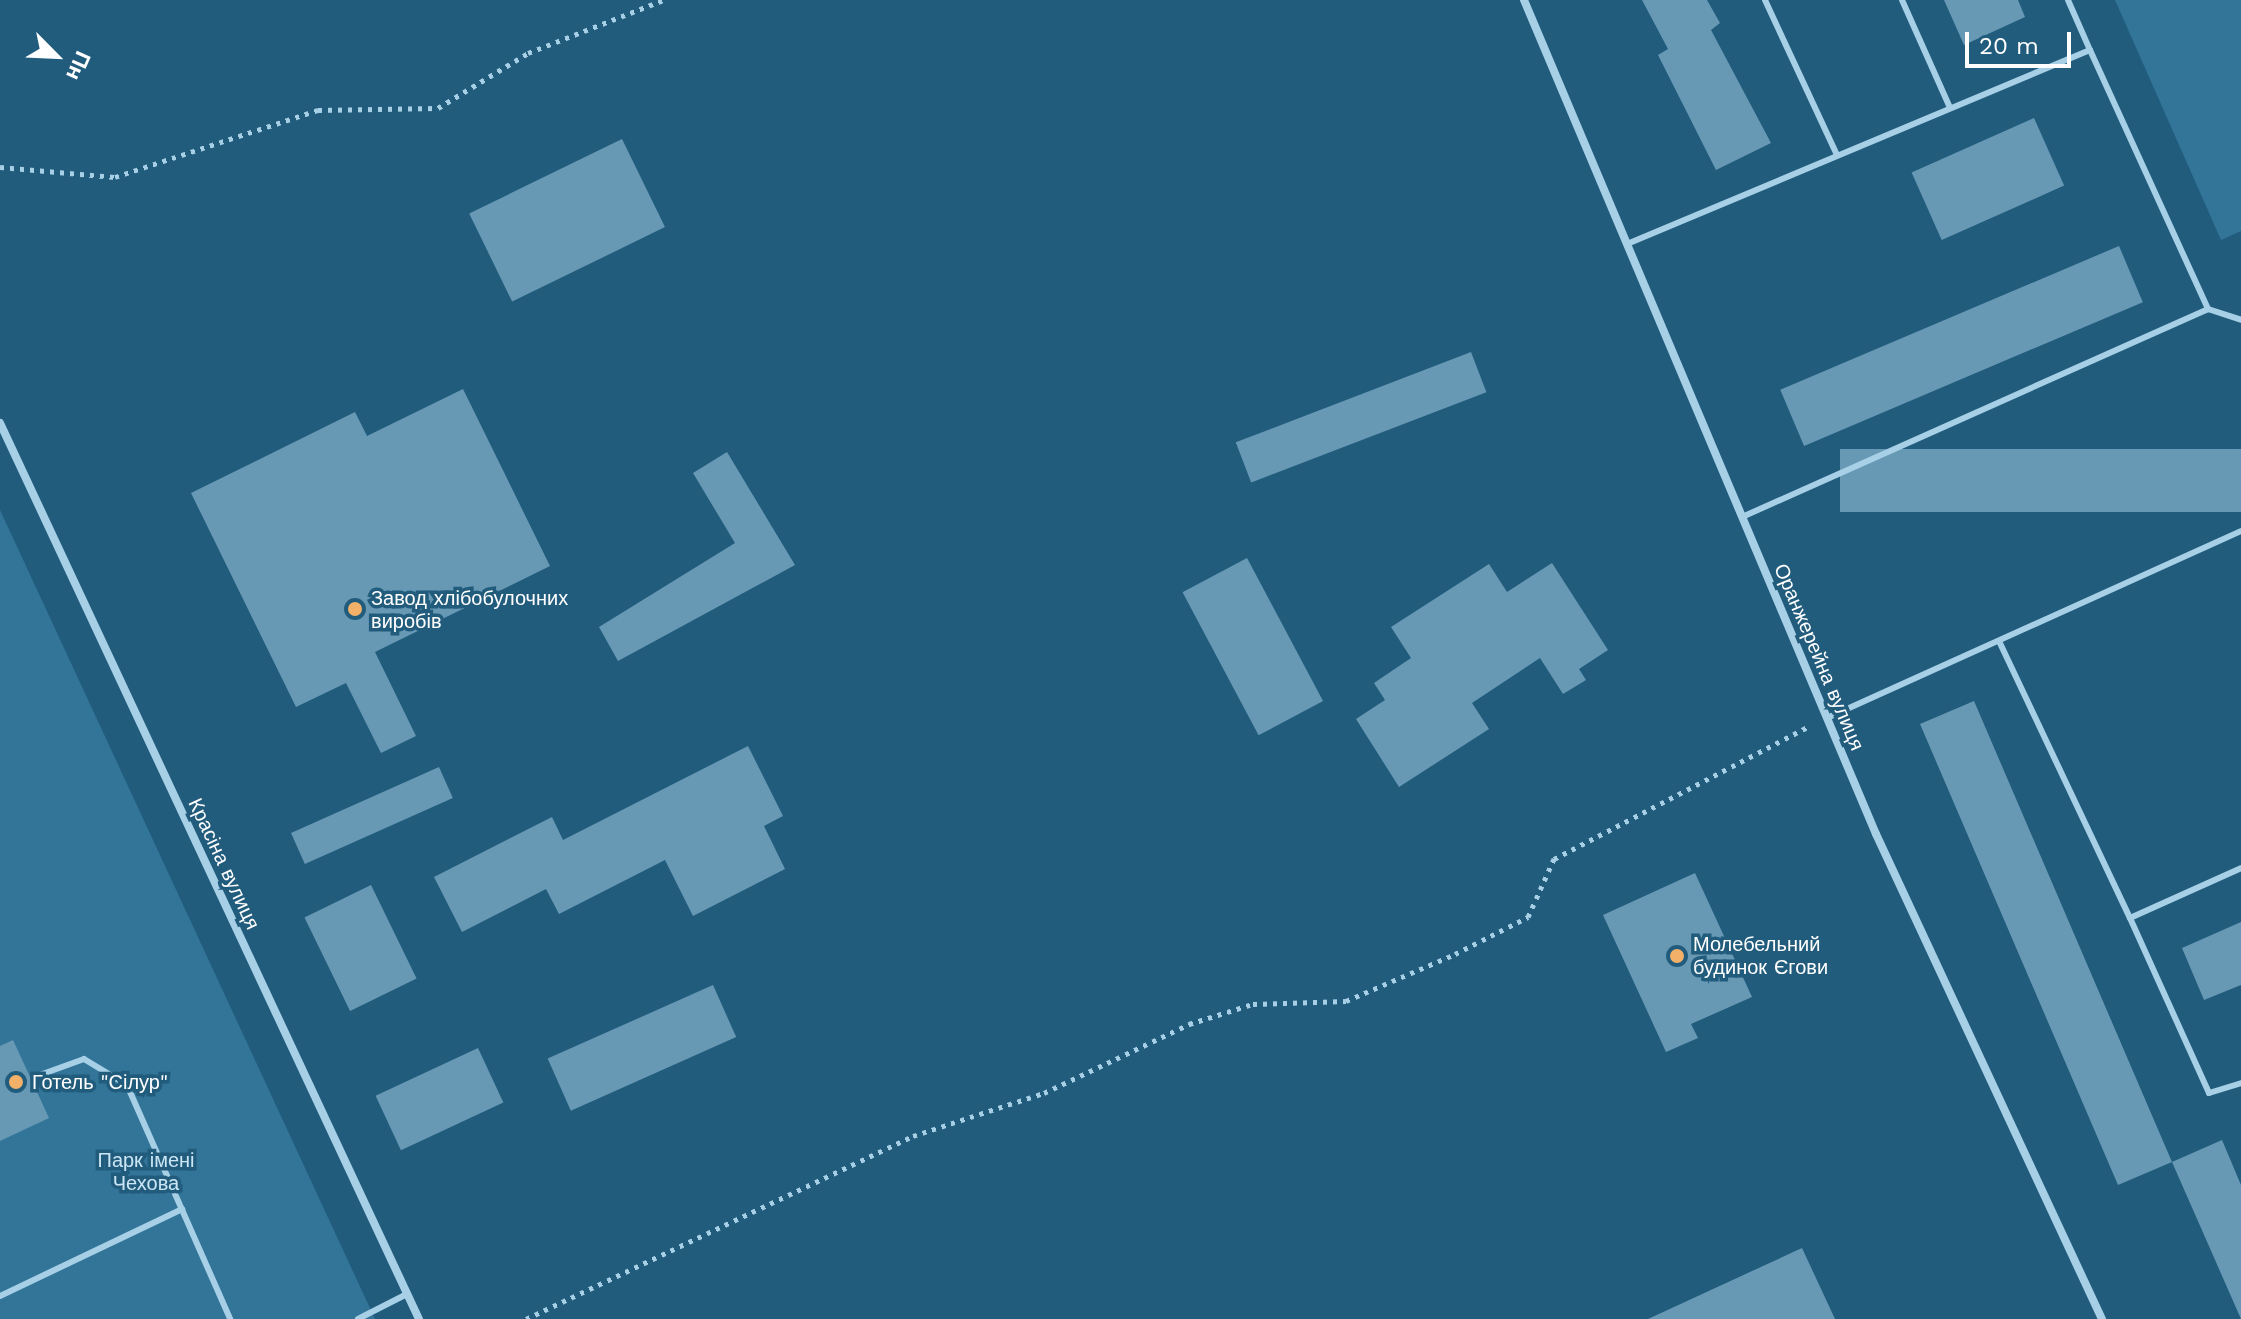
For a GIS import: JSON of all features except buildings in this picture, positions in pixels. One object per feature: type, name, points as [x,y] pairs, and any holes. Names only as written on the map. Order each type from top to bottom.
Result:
[{"type":"street","name":"Оранжерейна вулиця","points":[[1524,0],[1827,718],[2102,1319]]},
{"type":"street","name":"Красіна вулиця","points":[[0,423],[419,1319]]},
{"type":"lane","points":[[1765,0],[1837,155]]},
{"type":"lane","points":[[1902,0],[1950,108]]},
{"type":"lane","points":[[2068,0],[2208,309]]},
{"type":"lane","points":[[1627,244],[2090,50]]},
{"type":"lane","points":[[1742,517],[2208,309],[2241,320]]},
{"type":"lane","points":[[1827,718],[2241,531]]},
{"type":"lane","points":[[1999,641],[2209,1093],[2241,1083]]},
{"type":"lane","points":[[2130,918],[2241,868]]},
{"type":"lane","points":[[37,1076],[84,1059],[127,1085],[230,1319]]},
{"type":"lane","points":[[0,1296],[182,1209]]},
{"type":"lane","points":[[358,1319],[407,1294]]},
{"type":"path","points":[[0,167],[115,177],[318,110],[438,108],[528,53],[663,0]]},
{"type":"path","points":[[526,1319],[913,1136],[1044,1093],[1189,1024],[1253,1004],[1346,1001],[1455,954],[1528,917],[1554,859],[1827,718]]},
{"type":"green space","points":[[2115,0],[2241,0],[2241,231],[2221,240]]},
{"type":"green space","name":"Парк імені Чехова","points":[[0,510],[375,1319],[0,1319]]},
{"type":"place","name":"Завод хлібобулочних виробів","points":[[355,609]]},
{"type":"place","name":"Молебельний будинок Єгови","points":[[1677,956]]},
{"type":"place","name":"Готель \"Сілур\"","points":[[16,1082]]}]
